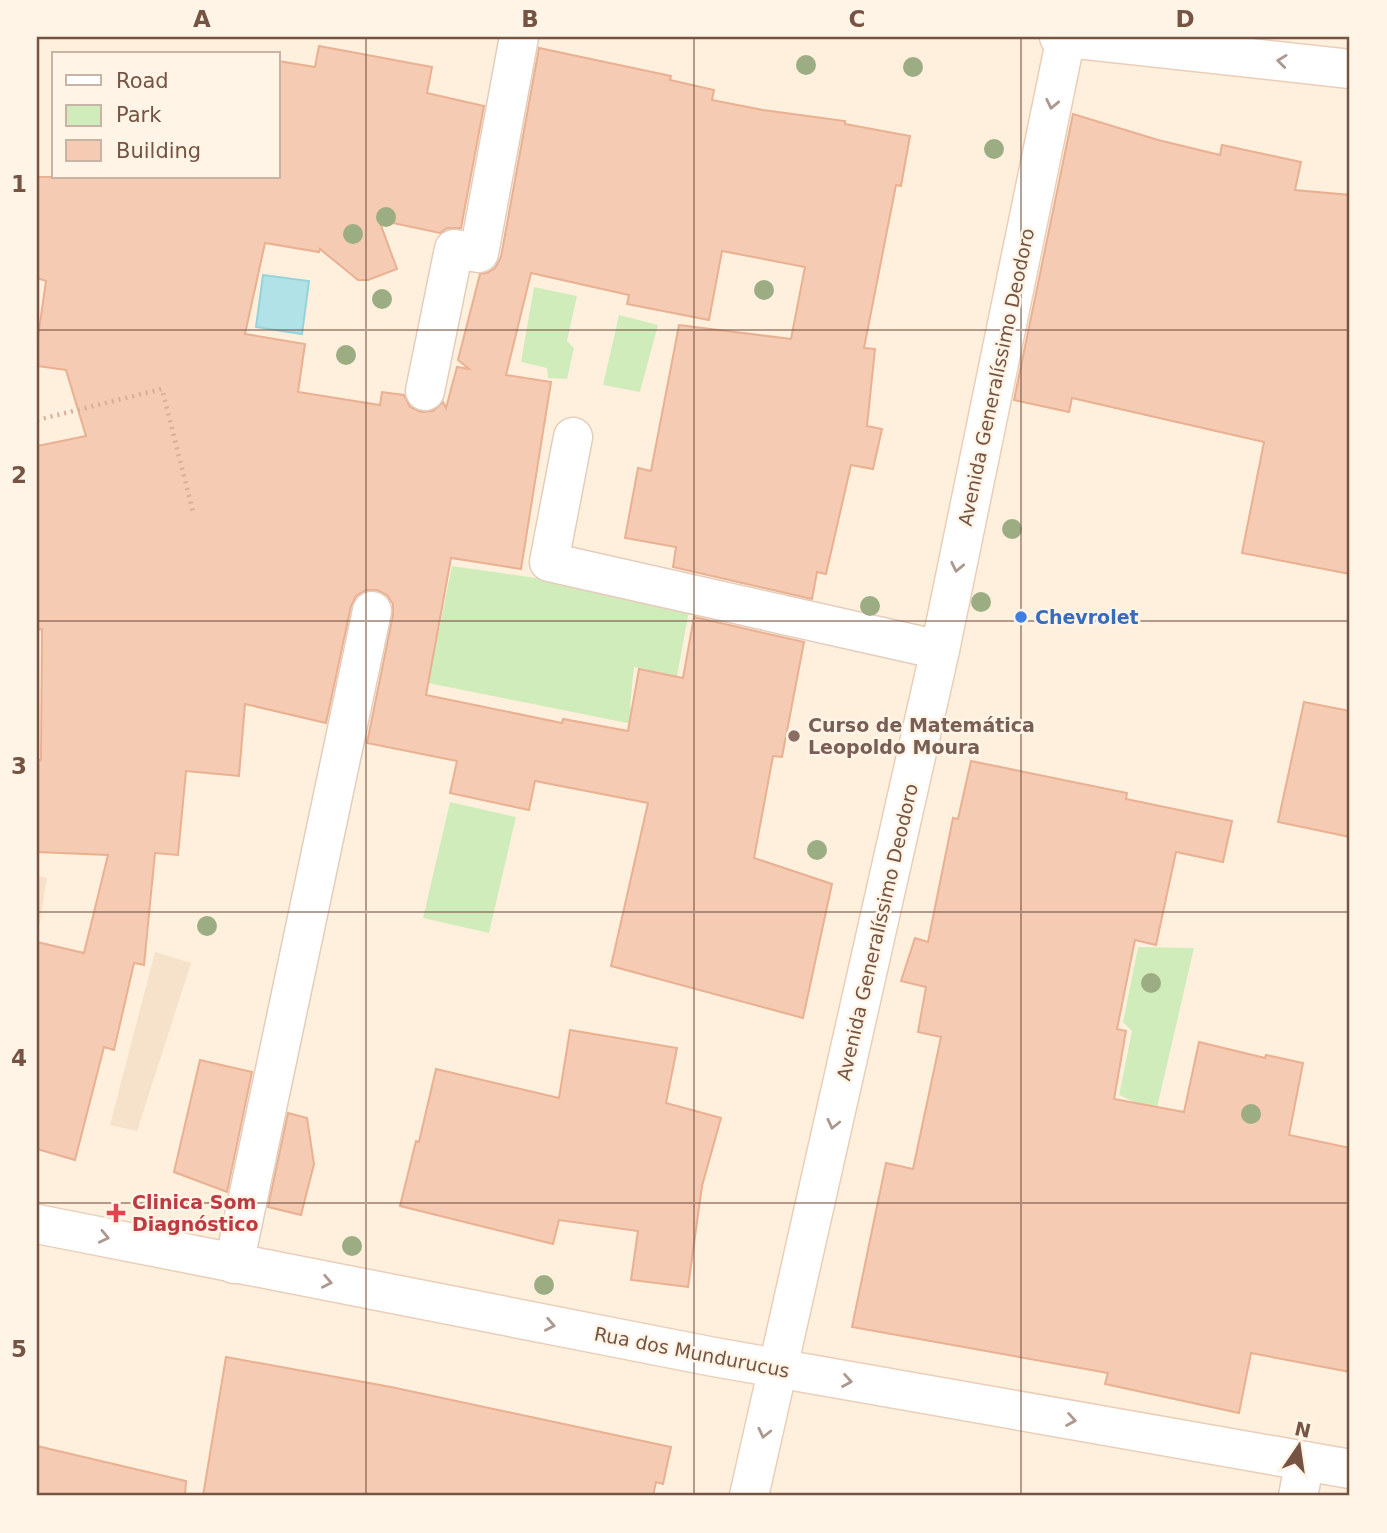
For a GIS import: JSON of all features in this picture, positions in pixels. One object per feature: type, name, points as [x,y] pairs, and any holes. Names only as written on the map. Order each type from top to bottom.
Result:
[{"type":"street","points":[[425,391],[454,249],[479,253],[519,37]]},
{"type":"street","points":[[1059,37],[1350,69]]},
{"type":"street","name":"Avenida Generalíssimo Deodoro","points":[[749,1496],[940,650],[1065,37]]},
{"type":"street","points":[[573,437],[549,562],[940,650]]},
{"type":"street","points":[[234,1264],[372,611]]},
{"type":"street","name":"Rua dos Mundurucus","points":[[37,1224],[779,1369],[1301,1478],[1350,1469]]},
{"type":"path","points":[[37,420],[162,389],[193,512]]},
{"type":"shaded area","points":[[37,876],[47,878],[38,934],[37,934]]},
{"type":"shaded area","points":[[155,952],[191,963],[137,1131],[110,1125]]},
{"type":"green space","points":[[534,287],[577,296],[567,341],[574,348],[567,379],[548,378],[547,368],[521,362]]},
{"type":"green space","points":[[619,315],[658,325],[640,392],[603,385]]},
{"type":"green space","points":[[452,566],[691,600],[677,676],[634,667],[630,707],[668,715],[667,731],[428,683]]},
{"type":"green space","points":[[450,802],[516,817],[489,933],[423,918]]},
{"type":"green space","points":[[1138,947],[1194,948],[1156,1112],[1119,1095],[1132,1031],[1123,1022]]},
{"type":"water","points":[[263,275],[309,281],[302,334],[256,327]]},
{"type":"building","points":[[319,46],[432,67],[427,93],[484,106],[461,228],[447,228],[440,233],[379,220],[397,269],[368,280],[358,280],[320,249],[319,252],[265,243],[245,334],[305,344],[298,392],[380,405],[382,392],[404,395],[410,407],[421,412],[433,411],[443,402],[446,408],[457,367],[469,369],[458,360],[480,274],[495,268],[501,257],[539,48],[671,76],[670,80],[714,90],[712,100],[845,121],[845,124],[910,136],[901,186],[896,185],[864,348],[875,349],[867,426],[882,429],[873,469],[851,465],[826,574],[817,572],[812,599],[673,567],[676,547],[625,538],[638,468],[651,471],[679,325],[791,339],[805,267],[722,251],[709,320],[627,304],[629,295],[531,273],[506,375],[551,382],[521,569],[451,558],[426,695],[562,723],[563,719],[628,731],[639,669],[683,678],[694,617],[804,642],[782,757],[773,756],[754,858],[832,884],[803,1018],[611,966],[648,803],[535,781],[529,810],[450,793],[457,761],[367,743],[393,604],[387,595],[377,590],[366,590],[356,596],[351,606],[326,723],[245,704],[239,776],[186,771],[178,855],[155,853],[144,965],[134,963],[114,1050],[104,1047],[75,1160],[37,1149],[37,942],[84,953],[108,855],[37,852],[42,629],[37,630],[37,446],[86,436],[66,370],[37,366],[37,344],[46,281],[37,278],[37,177],[280,178],[280,61],[315,67]]},
{"type":"building","points":[[1073,114],[1158,140],[1220,155],[1222,145],[1301,162],[1295,190],[1350,195],[1350,574],[1242,553],[1264,442],[1072,398],[1069,412],[1014,400]]},
{"type":"building","points":[[1304,702],[1350,711],[1350,837],[1278,822]]},
{"type":"building","points":[[971,761],[1127,793],[1126,799],[1232,821],[1223,862],[1176,852],[1156,945],[1135,940],[1117,1029],[1126,1031],[1114,1099],[1184,1112],[1199,1042],[1265,1058],[1266,1055],[1303,1063],[1289,1135],[1350,1148],[1350,1372],[1251,1353],[1239,1413],[1105,1384],[1108,1373],[852,1327],[886,1163],[913,1169],[941,1037],[918,1032],[926,987],[901,981],[915,938],[928,942],[953,818],[958,819]]},
{"type":"building","points":[[570,1030],[677,1048],[666,1103],[721,1118],[702,1186],[688,1287],[631,1280],[638,1231],[559,1220],[553,1244],[400,1206],[416,1141],[419,1142],[436,1069],[559,1098]]},
{"type":"building","points":[[200,1060],[252,1072],[227,1192],[174,1172]]},
{"type":"building","points":[[288,1113],[307,1118],[314,1164],[301,1215],[268,1207]]},
{"type":"building","points":[[226,1357],[391,1387],[671,1447],[663,1484],[656,1482],[653,1496],[203,1496]]},
{"type":"building","points":[[37,1446],[186,1481],[185,1496],[37,1496]]},
{"type":"place","name":"Chevrolet","points":[[1021,617]]},
{"type":"place","name":"Curso de Matemática Leopoldo Moura","points":[[794,736]]},
{"type":"place","name":"Clinica Som Diagnóstico","points":[[116,1213]]}]
